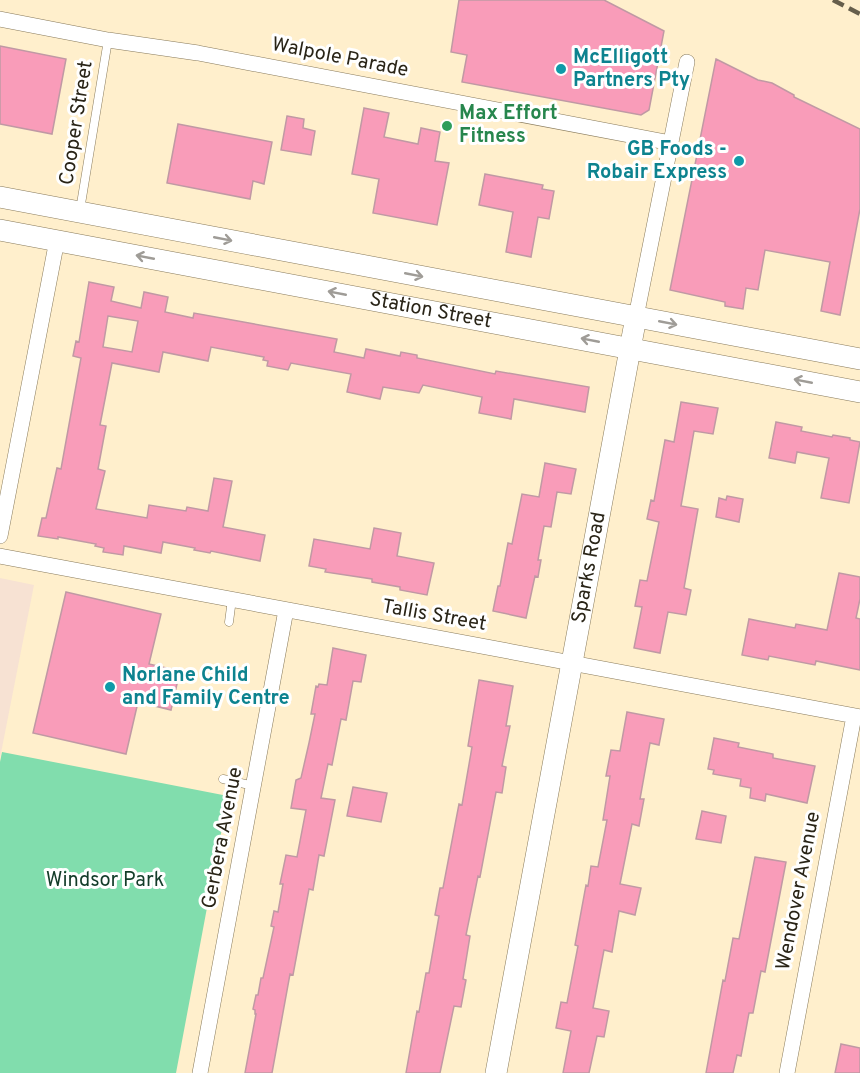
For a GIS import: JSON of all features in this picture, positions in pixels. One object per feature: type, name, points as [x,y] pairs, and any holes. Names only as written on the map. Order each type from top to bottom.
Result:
[{"type":"main road","name":"Station Street","points":[[0,197],[860,359]]},
{"type":"main road","name":"Station Street","points":[[0,230],[860,392]]},
{"type":"main road","name":"Sparks Road","points":[[496,1073],[636,317]]},
{"type":"street","name":"Walpole Parade","points":[[0,19],[108,40],[198,53],[671,143]]},
{"type":"street","name":"Sparks Road","points":[[636,317],[687,62]]},
{"type":"street","points":[[0,536],[57,240]]},
{"type":"street","name":"Tallis Street","points":[[0,556],[857,716]]},
{"type":"street","name":"Gerbera Avenue","points":[[200,1073],[286,610]]},
{"type":"street","name":"Wendover Avenue","points":[[787,1073],[857,716]]},
{"type":"lane","name":"Cooper Street","points":[[80,212],[108,40]]},
{"type":"lane","points":[[229,622],[232,599]]},
{"type":"lane","points":[[223,779],[254,786]]},
{"type":"shaded area","points":[[0,578],[34,585],[0,758]]},
{"type":"green space","name":"Windsor Park","points":[[2,752],[228,796],[176,1073],[0,1073],[0,762]]},
{"type":"building","name":"McElligott Partners Pty","points":[[459,0],[604,0],[664,31],[649,110],[641,115],[462,82],[467,55],[451,52]]},
{"type":"building","points":[[0,46],[66,59],[52,134],[0,124]]},
{"type":"building","points":[[716,59],[758,80],[772,83],[794,97],[860,129],[860,209],[840,315],[821,311],[830,262],[765,250],[758,290],[746,288],[743,309],[725,306],[725,302],[670,290]]},
{"type":"building","points":[[364,108],[389,113],[384,137],[418,144],[421,128],[440,132],[435,161],[449,163],[437,225],[373,213],[379,179],[352,174]]},
{"type":"building","points":[[287,116],[304,119],[303,128],[315,131],[311,155],[281,150]]},
{"type":"building","points":[[178,124],[272,142],[264,184],[253,181],[250,199],[167,183]]},
{"type":"building","points":[[485,174],[543,185],[542,189],[554,191],[549,219],[538,217],[531,257],[506,252],[513,212],[479,205]]},
{"type":"building","points":[[89,282],[114,287],[111,301],[141,308],[144,292],[168,297],[165,312],[193,318],[194,313],[337,339],[334,352],[364,358],[366,349],[400,356],[401,352],[417,355],[417,358],[495,374],[496,371],[589,387],[585,412],[514,399],[511,419],[479,413],[482,397],[423,385],[419,393],[383,387],[380,399],[347,392],[351,374],[291,363],[288,370],[267,366],[268,361],[263,360],[264,357],[211,347],[208,361],[163,352],[159,372],[112,363],[100,425],[106,426],[98,469],[105,471],[96,509],[147,518],[149,505],[186,511],[187,507],[208,511],[214,478],[232,481],[223,527],[265,535],[260,561],[211,551],[210,553],[194,550],[195,548],[163,542],[161,553],[124,546],[123,555],[103,552],[104,548],[95,546],[96,544],[38,536],[42,518],[46,518],[57,468],[61,469],[81,358],[73,356],[76,341],[79,342]],"holes":[[[108,316],[138,321],[132,352],[103,347]]]},
{"type":"building","points":[[681,402],[718,408],[713,434],[694,431],[681,506],[698,509],[684,588],[691,590],[686,615],[668,612],[660,653],[634,648],[642,607],[635,606],[640,580],[647,581],[659,522],[647,519],[651,500],[654,501],[665,440],[674,442]]},
{"type":"building","points":[[776,422],[802,427],[801,431],[850,438],[850,440],[860,442],[849,503],[821,498],[829,458],[797,452],[795,463],[769,458]]},
{"type":"building","points":[[545,463],[576,469],[571,494],[557,492],[551,527],[544,526],[538,560],[541,560],[538,577],[535,576],[526,618],[493,611],[508,543],[512,544],[522,494],[539,497]]},
{"type":"building","points":[[727,496],[743,499],[739,522],[716,517],[719,498],[726,500]]},
{"type":"building","points":[[374,528],[401,533],[397,556],[434,563],[427,595],[372,582],[372,579],[325,572],[326,569],[309,566],[314,539],[370,549]]},
{"type":"building","points":[[839,573],[860,577],[860,599],[856,618],[860,619],[860,670],[816,661],[815,665],[769,656],[768,660],[742,655],[749,619],[795,628],[796,624],[827,630]]},
{"type":"building","name":"Norlane Child and Family Centre","points":[[66,592],[161,614],[149,664],[180,671],[171,710],[138,702],[126,754],[33,733]]},
{"type":"building","points":[[333,648],[366,655],[361,682],[353,681],[346,720],[341,719],[332,765],[328,764],[321,798],[335,800],[324,856],[319,855],[313,890],[309,889],[293,975],[290,974],[272,1073],[245,1073],[256,1014],[253,1009],[261,978],[263,978],[274,927],[271,926],[274,911],[278,912],[283,884],[280,884],[286,855],[297,857],[306,810],[291,808],[296,780],[301,778],[309,743],[315,714],[311,714],[316,686],[327,685]]},
{"type":"building","points":[[479,680],[513,686],[506,726],[510,726],[502,766],[506,767],[502,793],[496,792],[466,935],[470,936],[461,1007],[454,1006],[440,1073],[406,1073],[417,1011],[419,1012],[426,973],[429,973],[439,916],[435,915],[440,888],[443,888],[459,804],[462,805],[472,747],[468,746]]},
{"type":"building","points":[[627,712],[664,719],[659,745],[650,743],[640,799],[644,799],[639,826],[632,824],[620,884],[641,888],[635,915],[619,911],[612,952],[604,950],[593,1008],[609,1011],[604,1037],[597,1036],[589,1073],[563,1073],[571,1031],[556,1028],[561,1002],[567,1003],[586,885],[588,886],[591,866],[598,867],[607,820],[603,820],[610,776],[606,776],[611,750],[620,751]]},
{"type":"building","points":[[714,738],[739,743],[738,747],[773,754],[773,758],[815,766],[807,803],[766,794],[765,801],[750,798],[751,788],[740,786],[741,779],[713,774],[714,770],[708,769]]},
{"type":"building","points":[[353,787],[387,793],[381,822],[347,816]]},
{"type":"building","points":[[702,811],[726,816],[721,843],[696,839]]},
{"type":"building","points":[[755,857],[786,862],[765,972],[761,971],[753,1013],[749,1013],[741,1056],[737,1055],[733,1073],[706,1073],[723,980],[725,981],[733,938],[739,939]]},
{"type":"building","points":[[841,1044],[860,1048],[860,1073],[835,1073]]},
{"type":"railway","points":[[833,0],[860,14]]},
{"type":"place","name":"McElligott Partners Pty","points":[[561,69]]},
{"type":"place","name":"Max Effort Fitness","points":[[447,126]]},
{"type":"place","name":"GB Foods - Robair Express","points":[[739,161]]},
{"type":"place","name":"Norlane Child and Family Centre","points":[[110,687]]}]
